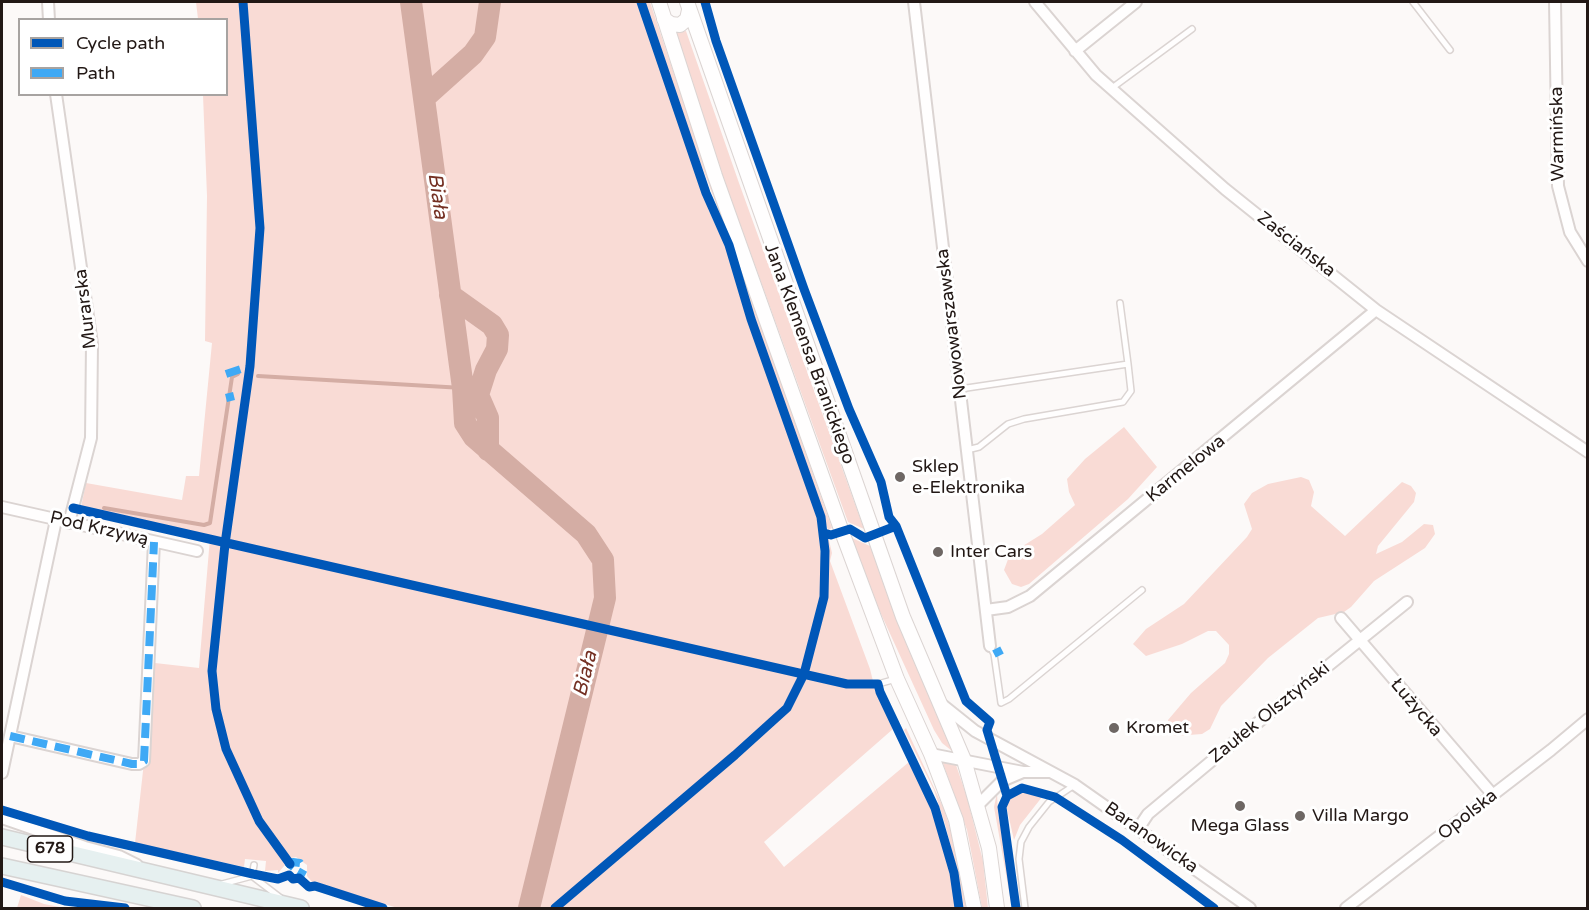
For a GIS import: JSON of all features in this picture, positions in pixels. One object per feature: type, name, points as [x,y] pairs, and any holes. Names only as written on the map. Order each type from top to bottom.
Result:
[{"type":"main road","name":"Jana Klemensa Branickiego","points":[[659,2],[719,188],[897,679]]},
{"type":"main road","name":"Jana Klemensa Branickiego","points":[[688,6],[903,617],[939,703]]},
{"type":"main road","points":[[664,19],[671,24],[680,24],[687,19],[688,6]]},
{"type":"main road","points":[[897,679],[931,754],[956,820],[974,909]]},
{"type":"main road","points":[[939,703],[964,760],[978,805],[994,875],[997,909]]},
{"type":"main road","name":"678","points":[[2,837],[297,907]]},
{"type":"main road","points":[[94,886],[88,882],[87,870],[98,861]]},
{"type":"main road","name":"678","points":[[2,866],[193,909]]},
{"type":"street","points":[[48,2],[49,18]]},
{"type":"street","name":"Nowowarszawska","points":[[914,2],[990,646]]},
{"type":"street","name":"Zaściańska","points":[[1035,2],[1075,51],[1111,89],[1225,189],[1376,310],[1587,452]]},
{"type":"street","points":[[1075,51],[1136,2]]},
{"type":"street","name":"Warmińska","points":[[1555,2],[1558,186],[1570,232],[1587,261]]},
{"type":"street","name":"Murarska","points":[[56,96],[92,344],[91,438],[69,523]]},
{"type":"street","name":"Karmelowa","points":[[986,609],[1008,607],[1030,596],[1376,310]]},
{"type":"street","name":"Pod Krzywą","points":[[2,507],[197,552]]},
{"type":"street","points":[[2,773],[56,520]]},
{"type":"street","points":[[10,736],[132,764],[144,761],[154,542]]},
{"type":"street","name":"Zaułek Olsztyński","points":[[1138,829],[1148,814],[1407,602]]},
{"type":"street","name":"Łużycka","points":[[1341,618],[1493,795]]},
{"type":"street","name":"Baranowicka","points":[[939,703],[975,731],[1075,785],[1250,909]]},
{"type":"street","name":"Opolska","points":[[1346,909],[1587,719]]},
{"type":"street","name":"Baranowicka","points":[[931,754],[1023,772],[1050,772]]},
{"type":"street","name":"Baranowicka","points":[[978,805],[1002,781],[1023,772]]},
{"type":"street","points":[[2,818],[85,847],[119,856],[153,873]]},
{"type":"lane","points":[[1413,2],[1450,50]]},
{"type":"lane","points":[[1111,89],[1192,29]]},
{"type":"lane","points":[[967,450],[979,447],[1008,424],[1024,419],[1123,402],[1131,391],[1120,303]]},
{"type":"lane","points":[[960,389],[1128,364]]},
{"type":"lane","points":[[990,646],[994,654],[1001,704],[1142,590]]},
{"type":"lane","points":[[847,684],[878,684],[897,679]]},
{"type":"lane","points":[[1025,909],[1019,859],[1021,842],[1029,827],[1049,802],[1075,785]]},
{"type":"lane","points":[[252,876],[254,865]]},
{"type":"lane","points":[[212,887],[252,876],[297,907]]},
{"type":"shaded area","points":[[196,2],[637,2],[709,211],[726,247],[818,519],[822,572],[828,573],[828,536],[832,553],[830,561],[870,669],[876,693],[893,729],[764,842],[784,867],[909,762],[926,795],[938,830],[952,879],[955,908],[398,908],[332,889],[316,881],[313,883],[307,876],[307,865],[296,857],[291,858],[278,873],[278,870],[265,871],[266,861],[245,859],[244,867],[135,843],[155,663],[199,668],[210,538],[81,507],[86,483],[182,500],[186,476],[199,476],[212,343],[205,341],[207,196],[203,96],[228,96],[228,18],[198,18]]},
{"type":"shaded area","points":[[645,2],[650,2],[728,235],[686,125]]},
{"type":"shaded area","points":[[686,31],[864,529],[848,522],[724,180],[676,32]]},
{"type":"shaded area","points":[[736,255],[832,528],[828,530],[754,316]]},
{"type":"shaded area","points":[[1124,427],[1157,467],[1128,499],[1029,584],[1021,587],[1012,584],[1004,570],[1010,554],[1042,534],[1075,505],[1069,492],[1067,479],[1085,459]]},
{"type":"shaded area","points":[[1301,477],[1309,480],[1314,492],[1311,506],[1345,536],[1402,482],[1411,486],[1416,493],[1414,502],[1378,546],[1376,554],[1402,542],[1424,524],[1433,525],[1435,534],[1425,548],[1374,581],[1351,607],[1344,612],[1318,618],[1268,658],[1221,706],[1210,729],[1202,734],[1175,736],[1168,730],[1168,720],[1191,693],[1225,663],[1229,654],[1229,645],[1216,631],[1208,631],[1182,644],[1146,656],[1133,644],[1146,629],[1184,604],[1247,537],[1252,529],[1244,504],[1252,493],[1268,484]]},
{"type":"shaded area","points":[[852,538],[870,546],[952,751],[942,743],[934,730],[871,592]]},
{"type":"shaded area","points":[[906,728],[944,809],[956,848],[966,908],[964,908],[958,874],[934,790],[904,730]]},
{"type":"shaded area","points":[[941,758],[956,765],[967,797],[983,861],[988,908],[982,908],[967,830]]},
{"type":"shaded area","points":[[1022,791],[1040,793],[1042,797],[1020,825],[1014,840],[1006,805],[1011,796]]},
{"type":"shaded area","points":[[997,793],[998,814],[1004,842],[1012,908],[994,807]]},
{"type":"shaded area","points":[[21,895],[44,904],[65,908],[17,908]]},
{"type":"waterway","name":"Biała","points":[[411,2],[463,388],[465,423],[474,437],[586,534],[603,560],[605,598],[529,908]]},
{"type":"waterway","name":"Biała","points":[[424,98],[473,54],[485,37],[490,2]]},
{"type":"waterway","name":"Biała","points":[[450,295],[492,325],[498,335],[497,349],[486,370],[478,395],[488,418],[488,450]]},
{"type":"waterway","points":[[104,508],[204,525],[210,523],[232,377],[238,374]]},
{"type":"waterway","points":[[258,376],[463,388]]},
{"type":"marked path","points":[[226,374],[250,366]]},
{"type":"marked path","points":[[226,398],[234,396]]},
{"type":"marked path","points":[[10,736],[132,764],[144,761],[154,542]]},
{"type":"marked path","points":[[994,654],[1002,650]]},
{"type":"marked path","points":[[288,868],[293,862],[300,863],[304,869],[299,878]]},
{"type":"cycle path","points":[[243,2],[260,228],[250,366],[225,544],[212,671],[216,709],[226,749],[259,821],[290,864]]},
{"type":"cycle path","points":[[555,908],[787,708],[804,674],[824,597],[825,551],[821,517],[751,319],[729,245],[706,193],[641,2]]},
{"type":"cycle path","points":[[705,2],[716,41],[804,289],[849,409],[881,482],[889,517],[896,526]]},
{"type":"cycle path","points":[[73,508],[847,684],[878,684],[935,808],[954,873],[959,908]]},
{"type":"cycle path","points":[[824,533],[831,535],[850,529],[865,538],[896,526],[966,701],[990,722],[987,730],[1007,796],[1022,788],[1055,797],[1122,840],[1214,908]]},
{"type":"cycle path","points":[[1007,796],[1002,807],[1016,908]]},
{"type":"cycle path","points":[[2,810],[88,836],[253,874],[278,879],[289,875],[293,879],[299,878],[309,887],[315,886],[383,908]]},
{"type":"cycle path","points":[[2,882],[65,901],[125,908]]},
{"type":"place","name":"Sklep e-Elektronika","points":[[900,477]]},
{"type":"place","name":"Inter Cars","points":[[938,552]]},
{"type":"place","name":"Kromet","points":[[1114,728]]},
{"type":"place","name":"Mega Glass","points":[[1240,806]]},
{"type":"place","name":"Villa Margo","points":[[1300,816]]}]
